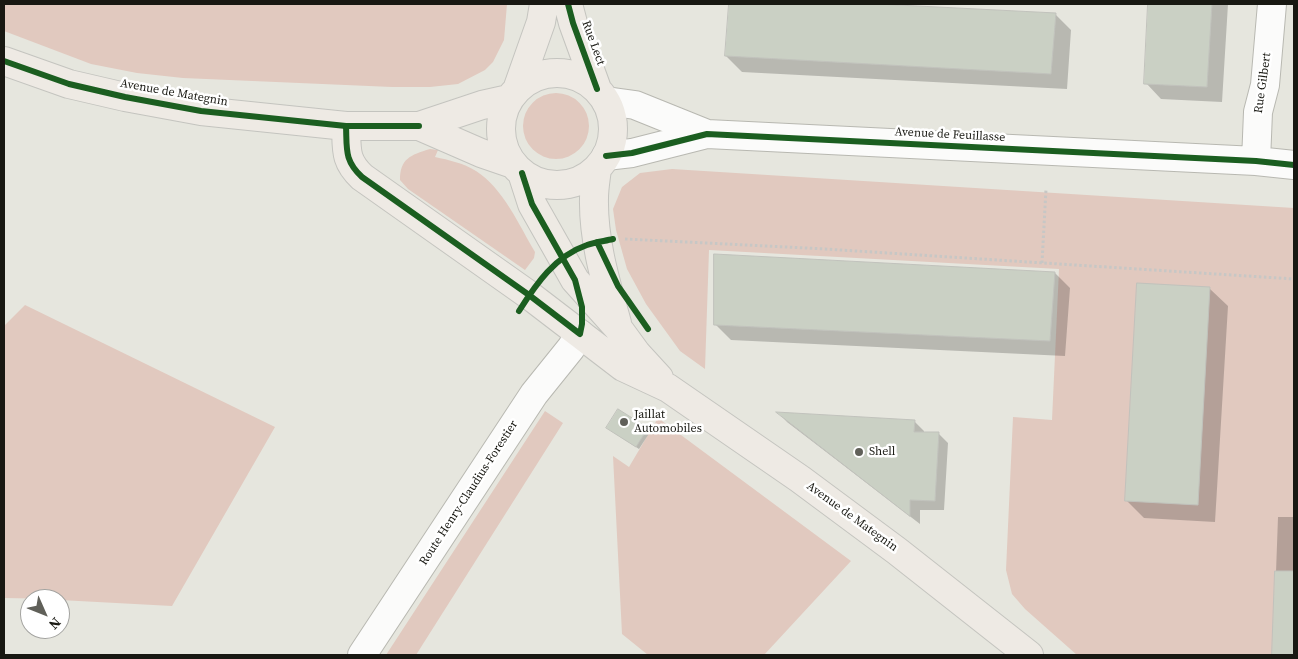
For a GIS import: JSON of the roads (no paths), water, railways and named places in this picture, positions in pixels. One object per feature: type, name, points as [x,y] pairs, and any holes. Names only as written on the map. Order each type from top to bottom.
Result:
[{"type":"main road","points":[[513,93],[530,78],[544,74],[559,72],[573,74],[586,80],[602,95],[612,114],[612,143],[602,162],[588,176],[567,184],[544,183],[518,169],[506,153],[500,127],[502,112],[513,93],[541,22],[544,4]]},
{"type":"main road","name":"Rue Lect","points":[[568,4],[573,23],[602,95]]},
{"type":"main road","name":"Avenue de Mategnin","points":[[4,61],[69,84],[125,97],[201,111],[346,126],[419,126],[513,93]]},
{"type":"main road","name":"Avenue de Mategnin","points":[[346,126],[349,161],[362,177],[529,295],[624,366],[668,388],[800,479],[882,540],[1029,655]]},
{"type":"main road","name":"Avenue de Mategnin","points":[[419,126],[518,169],[532,204],[575,280],[618,328],[636,354],[668,388]]},
{"type":"main road","name":"Avenue de Mategnin","points":[[602,162],[594,198],[597,242],[602,270],[618,328]]},
{"type":"street","name":"Rue Gilbert","points":[[1256,162],[1258,112],[1265,85],[1272,4]]},
{"type":"street","name":"Avenue de Feuillasse","points":[[602,95],[635,105],[707,134]]},
{"type":"street","name":"Avenue de Feuillasse","points":[[602,162],[707,134],[1294,165]]},
{"type":"street","name":"Route Henry-Claudius-Forestier","points":[[362,655],[534,394],[580,334]]},
{"type":"place","name":"Jaillat Automobiles","points":[[624,422]]},
{"type":"place","name":"Shell","points":[[859,452]]}]
